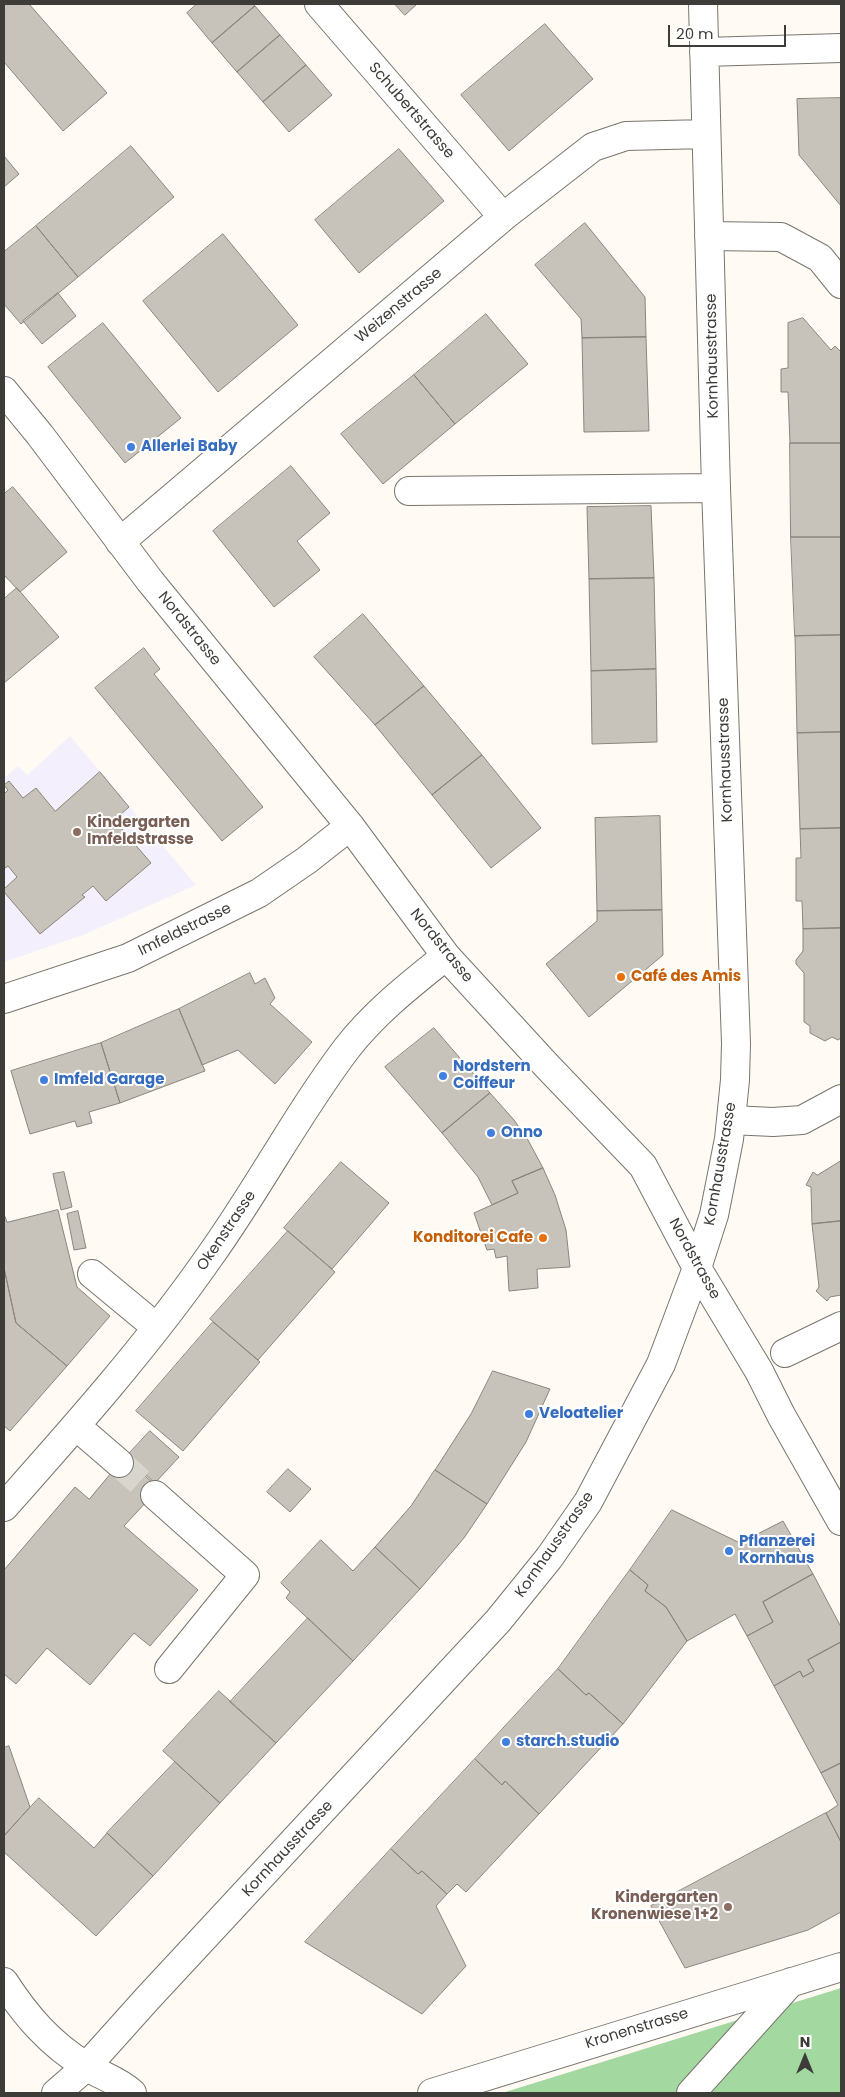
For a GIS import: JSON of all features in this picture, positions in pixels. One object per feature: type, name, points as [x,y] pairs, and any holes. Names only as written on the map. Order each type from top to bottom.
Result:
[{"type":"street","name":"Schubertstrasse","points":[[319,4],[503,217]]},
{"type":"street","name":"Kornhausstrasse","points":[[56,2093],[86,2067],[466,1656],[511,1606],[549,1558],[588,1502],[661,1364],[697,1268],[714,1214],[731,1120],[735,1080],[735,1016],[716,488],[703,4]]},
{"type":"street","points":[[704,52],[841,48]]},
{"type":"street","name":"Weizenstrasse","points":[[120,542],[503,217],[592,147],[626,136],[706,134]]},
{"type":"street","points":[[709,236],[780,237],[820,258],[841,284]]},
{"type":"street","name":"Nordstrasse","points":[[4,391],[120,542],[350,826],[446,956],[546,1066],[642,1166],[697,1268],[759,1371],[781,1415],[841,1521]]},
{"type":"street","points":[[409,492],[716,488]]},
{"type":"street","name":"Imfeldstrasse","points":[[4,999],[128,958],[250,898],[307,860],[350,826]]},
{"type":"street","name":"Okenstrasse","points":[[4,1507],[76,1426],[188,1288],[230,1228],[348,1048],[386,1005],[446,956]]},
{"type":"street","points":[[731,1120],[774,1122],[802,1120],[841,1099]]},
{"type":"street","points":[[92,1274],[156,1327]]},
{"type":"street","points":[[784,1353],[841,1326]]},
{"type":"street","points":[[76,1426],[119,1463]]},
{"type":"street","points":[[156,1495],[245,1575],[169,1669]]},
{"type":"street","name":"Kronenstrasse","points":[[432,2093],[841,1966]]},
{"type":"street","points":[[690,2093],[792,1981]]},
{"type":"street","points":[[4,1982],[15,1999],[50,2041],[86,2067],[123,2085],[132,2093]]},
{"type":"shaded area","name":"Kindergarten Imfeldstrasse","points":[[70,736],[196,885],[83,935],[4,962],[4,778],[18,766],[27,775]]},
{"type":"green space","points":[[841,1988],[841,2093],[502,2093]]},
{"type":"building","points":[[4,4],[29,4],[107,93],[63,131],[4,62]]},
{"type":"building","points":[[197,4],[253,4],[255,6],[212,43],[187,13]]},
{"type":"building","points":[[395,4],[417,4],[405,15]]},
{"type":"building","points":[[255,6],[280,35],[237,72],[212,43]]},
{"type":"building","points":[[545,24],[593,79],[509,151],[461,95]]},
{"type":"building","points":[[280,35],[306,65],[263,102],[237,72]]},
{"type":"building","points":[[306,65],[332,95],[289,132],[263,102]]},
{"type":"building","points":[[841,98],[841,206],[799,155],[797,99]]},
{"type":"building","points":[[131,146],[174,197],[78,277],[36,226]]},
{"type":"building","points":[[399,149],[444,201],[359,273],[315,220]]},
{"type":"building","points":[[4,156],[19,174],[4,187]]},
{"type":"building","points":[[585,223],[645,297],[646,337],[582,338],[581,319],[535,265]]},
{"type":"building","points":[[36,226],[78,277],[21,324],[4,304],[4,252]]},
{"type":"building","points":[[223,234],[298,325],[218,392],[143,301]]},
{"type":"building","points":[[58,293],[76,316],[42,344],[23,321]]},
{"type":"building","points":[[486,314],[528,364],[455,424],[414,375]]},
{"type":"building","points":[[803,318],[831,350],[835,346],[841,352],[841,443],[790,443],[788,392],[781,392],[781,369],[788,368],[788,323]]},
{"type":"building","points":[[103,323],[181,418],[125,463],[48,367]]},
{"type":"building","points":[[646,337],[649,431],[584,432],[582,338]]},
{"type":"building","points":[[414,375],[455,424],[383,484],[341,434]]},
{"type":"building","points":[[790,443],[841,443],[841,537],[791,537]]},
{"type":"building","points":[[291,466],[330,513],[297,541],[320,570],[274,607],[213,531]]},
{"type":"building","points":[[13,487],[67,552],[20,592],[4,575],[4,494]]},
{"type":"building","points":[[651,506],[654,578],[589,579],[587,507]]},
{"type":"building","points":[[791,537],[841,537],[841,635],[795,636]]},
{"type":"building","points":[[654,578],[656,669],[591,671],[589,579]]},
{"type":"building","points":[[17,588],[59,637],[4,683],[4,599]]},
{"type":"building","points":[[363,614],[424,686],[375,725],[314,657]]},
{"type":"building","points":[[841,635],[841,732],[797,733],[795,636]]},
{"type":"building","points":[[144,648],[160,669],[154,674],[263,807],[222,841],[95,688]]},
{"type":"building","points":[[656,669],[657,742],[592,744],[591,671]]},
{"type":"building","points":[[424,686],[482,755],[432,795],[375,725]]},
{"type":"building","points":[[841,732],[841,828],[800,829],[797,733]]},
{"type":"building","points":[[482,755],[541,828],[491,868],[432,795]]},
{"type":"building","points":[[100,772],[129,807],[114,820],[151,863],[106,901],[93,886],[82,895],[85,897],[40,934],[4,892],[4,889],[17,877],[8,866],[5,868],[4,866],[4,794],[8,790],[4,785],[9,781],[23,798],[36,788],[55,811]]},
{"type":"building","points":[[660,816],[662,910],[597,911],[595,818]]},
{"type":"building","points":[[841,828],[841,928],[803,929],[802,901],[796,901],[796,858],[801,858],[800,829]]},
{"type":"building","points":[[662,910],[663,955],[589,1017],[546,964],[597,921],[597,911]]},
{"type":"building","points":[[841,928],[841,1038],[838,1040],[832,1037],[825,1041],[810,1033],[810,1026],[804,1022],[804,973],[796,964],[796,960],[803,951],[803,929]]},
{"type":"building","points":[[250,973],[255,984],[265,978],[275,998],[270,1004],[312,1042],[275,1084],[238,1050],[202,1065],[179,1009]]},
{"type":"building","points":[[179,1009],[205,1071],[120,1103],[101,1043]]},
{"type":"building","points":[[434,1028],[490,1093],[442,1133],[385,1067]]},
{"type":"building","points":[[101,1043],[120,1103],[89,1112],[92,1123],[77,1127],[75,1121],[30,1134],[11,1071]]},
{"type":"building","points":[[490,1093],[514,1120],[528,1140],[543,1168],[512,1181],[518,1193],[492,1205],[478,1177],[442,1133]]},
{"type":"building","points":[[841,1161],[841,1221],[812,1224],[811,1187],[806,1185],[813,1172],[817,1175]]},
{"type":"building","points":[[341,1162],[389,1203],[332,1269],[284,1228]]},
{"type":"building","points":[[543,1168],[555,1195],[566,1230],[570,1267],[537,1269],[538,1288],[509,1291],[507,1256],[496,1258],[494,1249],[487,1250],[474,1213],[518,1193],[512,1181]]},
{"type":"building","points":[[64,1172],[72,1207],[61,1210],[53,1174]]},
{"type":"building","points":[[58,1210],[77,1287],[110,1316],[67,1366],[16,1323],[4,1268],[4,1214],[7,1222]]},
{"type":"building","points":[[78,1211],[86,1248],[74,1250],[67,1214]]},
{"type":"building","points":[[841,1221],[841,1295],[830,1297],[827,1301],[816,1291],[819,1287],[812,1224]]},
{"type":"building","points":[[288,1231],[335,1272],[258,1360],[210,1319]]},
{"type":"building","points":[[4,1268],[16,1323],[67,1366],[10,1431],[4,1426]]},
{"type":"building","points":[[213,1322],[260,1362],[183,1451],[136,1411]]},
{"type":"building","points":[[493,1371],[550,1389],[526,1442],[487,1504],[435,1470],[471,1414]]},
{"type":"building","points":[[150,1431],[179,1457],[155,1483],[126,1457]]},
{"type":"building","points":[[124,1458],[159,1488],[124,1526],[198,1590],[150,1646],[134,1633],[90,1685],[47,1648],[16,1684],[4,1674],[4,1570],[75,1487],[89,1499]]},
{"type":"building","points":[[288,1469],[311,1489],[290,1512],[267,1492]]},
{"type":"building","points":[[435,1470],[487,1504],[464,1538],[420,1589],[375,1547],[411,1506]]},
{"type":"building","points":[[672,1510],[740,1543],[783,1521],[813,1574],[763,1602],[773,1622],[747,1636],[735,1614],[687,1641],[666,1607],[645,1591],[648,1585],[630,1570]]},
{"type":"building","points":[[321,1540],[353,1571],[375,1547],[420,1589],[353,1661],[286,1598],[290,1592],[281,1583]]},
{"type":"building","points":[[630,1570],[648,1585],[645,1591],[666,1607],[687,1641],[623,1724],[589,1693],[586,1695],[558,1669]]},
{"type":"building","points":[[813,1574],[841,1627],[841,1642],[808,1660],[814,1671],[803,1677],[800,1671],[774,1686],[747,1636],[773,1622],[763,1602]]},
{"type":"building","points":[[308,1618],[353,1661],[276,1743],[230,1702]]},
{"type":"building","points":[[841,1642],[841,1763],[821,1773],[774,1686],[800,1671],[803,1677],[814,1671],[808,1660]]},
{"type":"building","points":[[558,1669],[586,1695],[589,1693],[623,1724],[539,1814],[505,1781],[502,1785],[475,1759]]},
{"type":"building","points":[[219,1691],[276,1743],[220,1803],[163,1751]]},
{"type":"building","points":[[9,1746],[30,1807],[4,1836],[4,1748]]},
{"type":"building","points":[[475,1759],[502,1785],[505,1781],[539,1814],[466,1892],[457,1884],[447,1894],[422,1871],[418,1874],[391,1849]]},
{"type":"building","points":[[175,1762],[220,1803],[153,1876],[107,1833]]},
{"type":"building","points":[[841,1763],[841,1842],[826,1813],[838,1805],[821,1773]]},
{"type":"building","points":[[39,1798],[94,1848],[107,1833],[153,1876],[96,1936],[4,1852],[4,1836]]},
{"type":"building","points":[[826,1813],[841,1842],[841,1912],[808,1930],[685,1968],[651,1906]]},
{"type":"building","points":[[391,1849],[418,1874],[422,1871],[447,1894],[436,1906],[466,1966],[422,2014],[305,1942]]},
{"type":"tunnel","points":[[119,1463],[155,1495]]},
{"type":"place","name":"Allerlei Baby","points":[[131,447]]},
{"type":"place","name":"Kindergarten Imfeldstrasse","points":[[77,832]]},
{"type":"place","name":"Café des Amis","points":[[621,977]]},
{"type":"place","name":"Nordstern Coiffeur","points":[[443,1076]]},
{"type":"place","name":"Imfeld Garage","points":[[44,1080]]},
{"type":"place","name":"Onno","points":[[491,1133]]},
{"type":"place","name":"Konditorei Cafe","points":[[543,1238]]},
{"type":"place","name":"Veloatelier","points":[[529,1414]]},
{"type":"place","name":"Pflanzerei Kornhaus","points":[[729,1551]]},
{"type":"place","name":"starch.studio","points":[[506,1742]]},
{"type":"place","name":"Kindergarten Kronenwiese 1+2","points":[[728,1907]]}]
